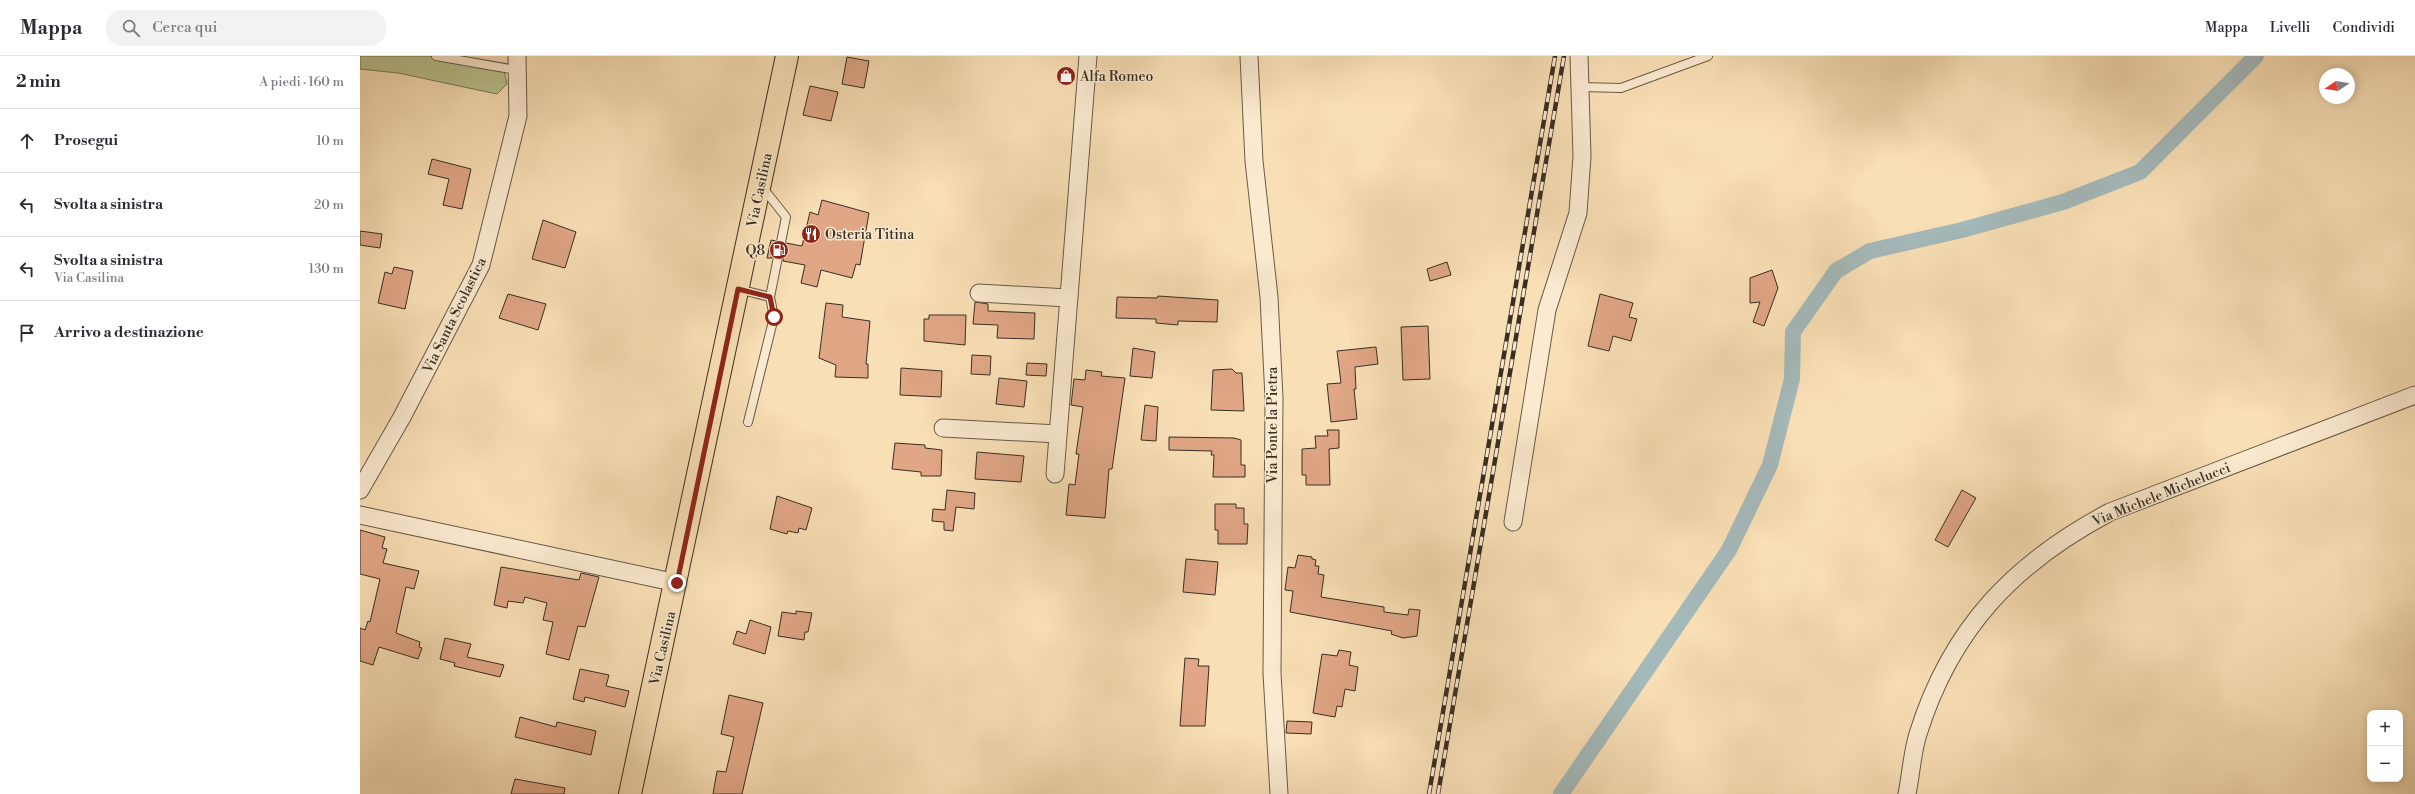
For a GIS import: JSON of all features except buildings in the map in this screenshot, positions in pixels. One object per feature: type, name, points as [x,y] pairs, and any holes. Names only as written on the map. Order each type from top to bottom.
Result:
[{"type":"main road","name":"Via Casilina","points":[[630,794],[677,583],[787,56]]},
{"type":"street","points":[[1055,474],[1088,56]]},
{"type":"street","name":"Via Ponte la Pietra","points":[[1249,56],[1254,161],[1269,297],[1274,398],[1272,673],[1279,794]]},
{"type":"street","points":[[1513,522],[1547,310],[1578,213],[1582,156],[1579,56]]},
{"type":"street","name":"Via Santa Scolastica","points":[[360,490],[402,417],[481,265],[518,116],[516,63]]},
{"type":"street","points":[[979,292],[1068,298]]},
{"type":"street","name":"Via Michele Michelucci","points":[[1907,794],[1918,735],[1942,670],[1979,613],[2026,566],[2074,531],[2110,512],[2415,395]]},
{"type":"street","points":[[943,428],[1058,434]]},
{"type":"street","points":[[360,515],[677,583]]},
{"type":"lane","points":[[436,56],[516,63]]},
{"type":"lane","points":[[1581,88],[1621,88],[1708,56]]},
{"type":"lane","points":[[748,422],[774,317],[770,297],[786,217],[760,184]]},
{"type":"lane","points":[[738,289],[770,297]]},
{"type":"green space","points":[[360,56],[461,56],[504,70],[507,84],[497,94],[398,73],[360,69]]},
{"type":"waterway","points":[[1561,794],[1729,550],[1770,465],[1792,379],[1793,332],[1836,271],[1870,251],[1962,230],[2063,202],[2140,172],[2256,56]]},
{"type":"railway","points":[[1429,794],[1555,56]]},
{"type":"railway","points":[[1438,794],[1564,56]]},
{"type":"place","name":"Alfa Romeo","points":[[1066,76]]},
{"type":"place","name":"Osteria Titina","points":[[811,234]]},
{"type":"place","name":"Q8","points":[[779,250]]},
{"type":"route","points":[[677,583],[738,289],[770,297],[774,317]]}]
